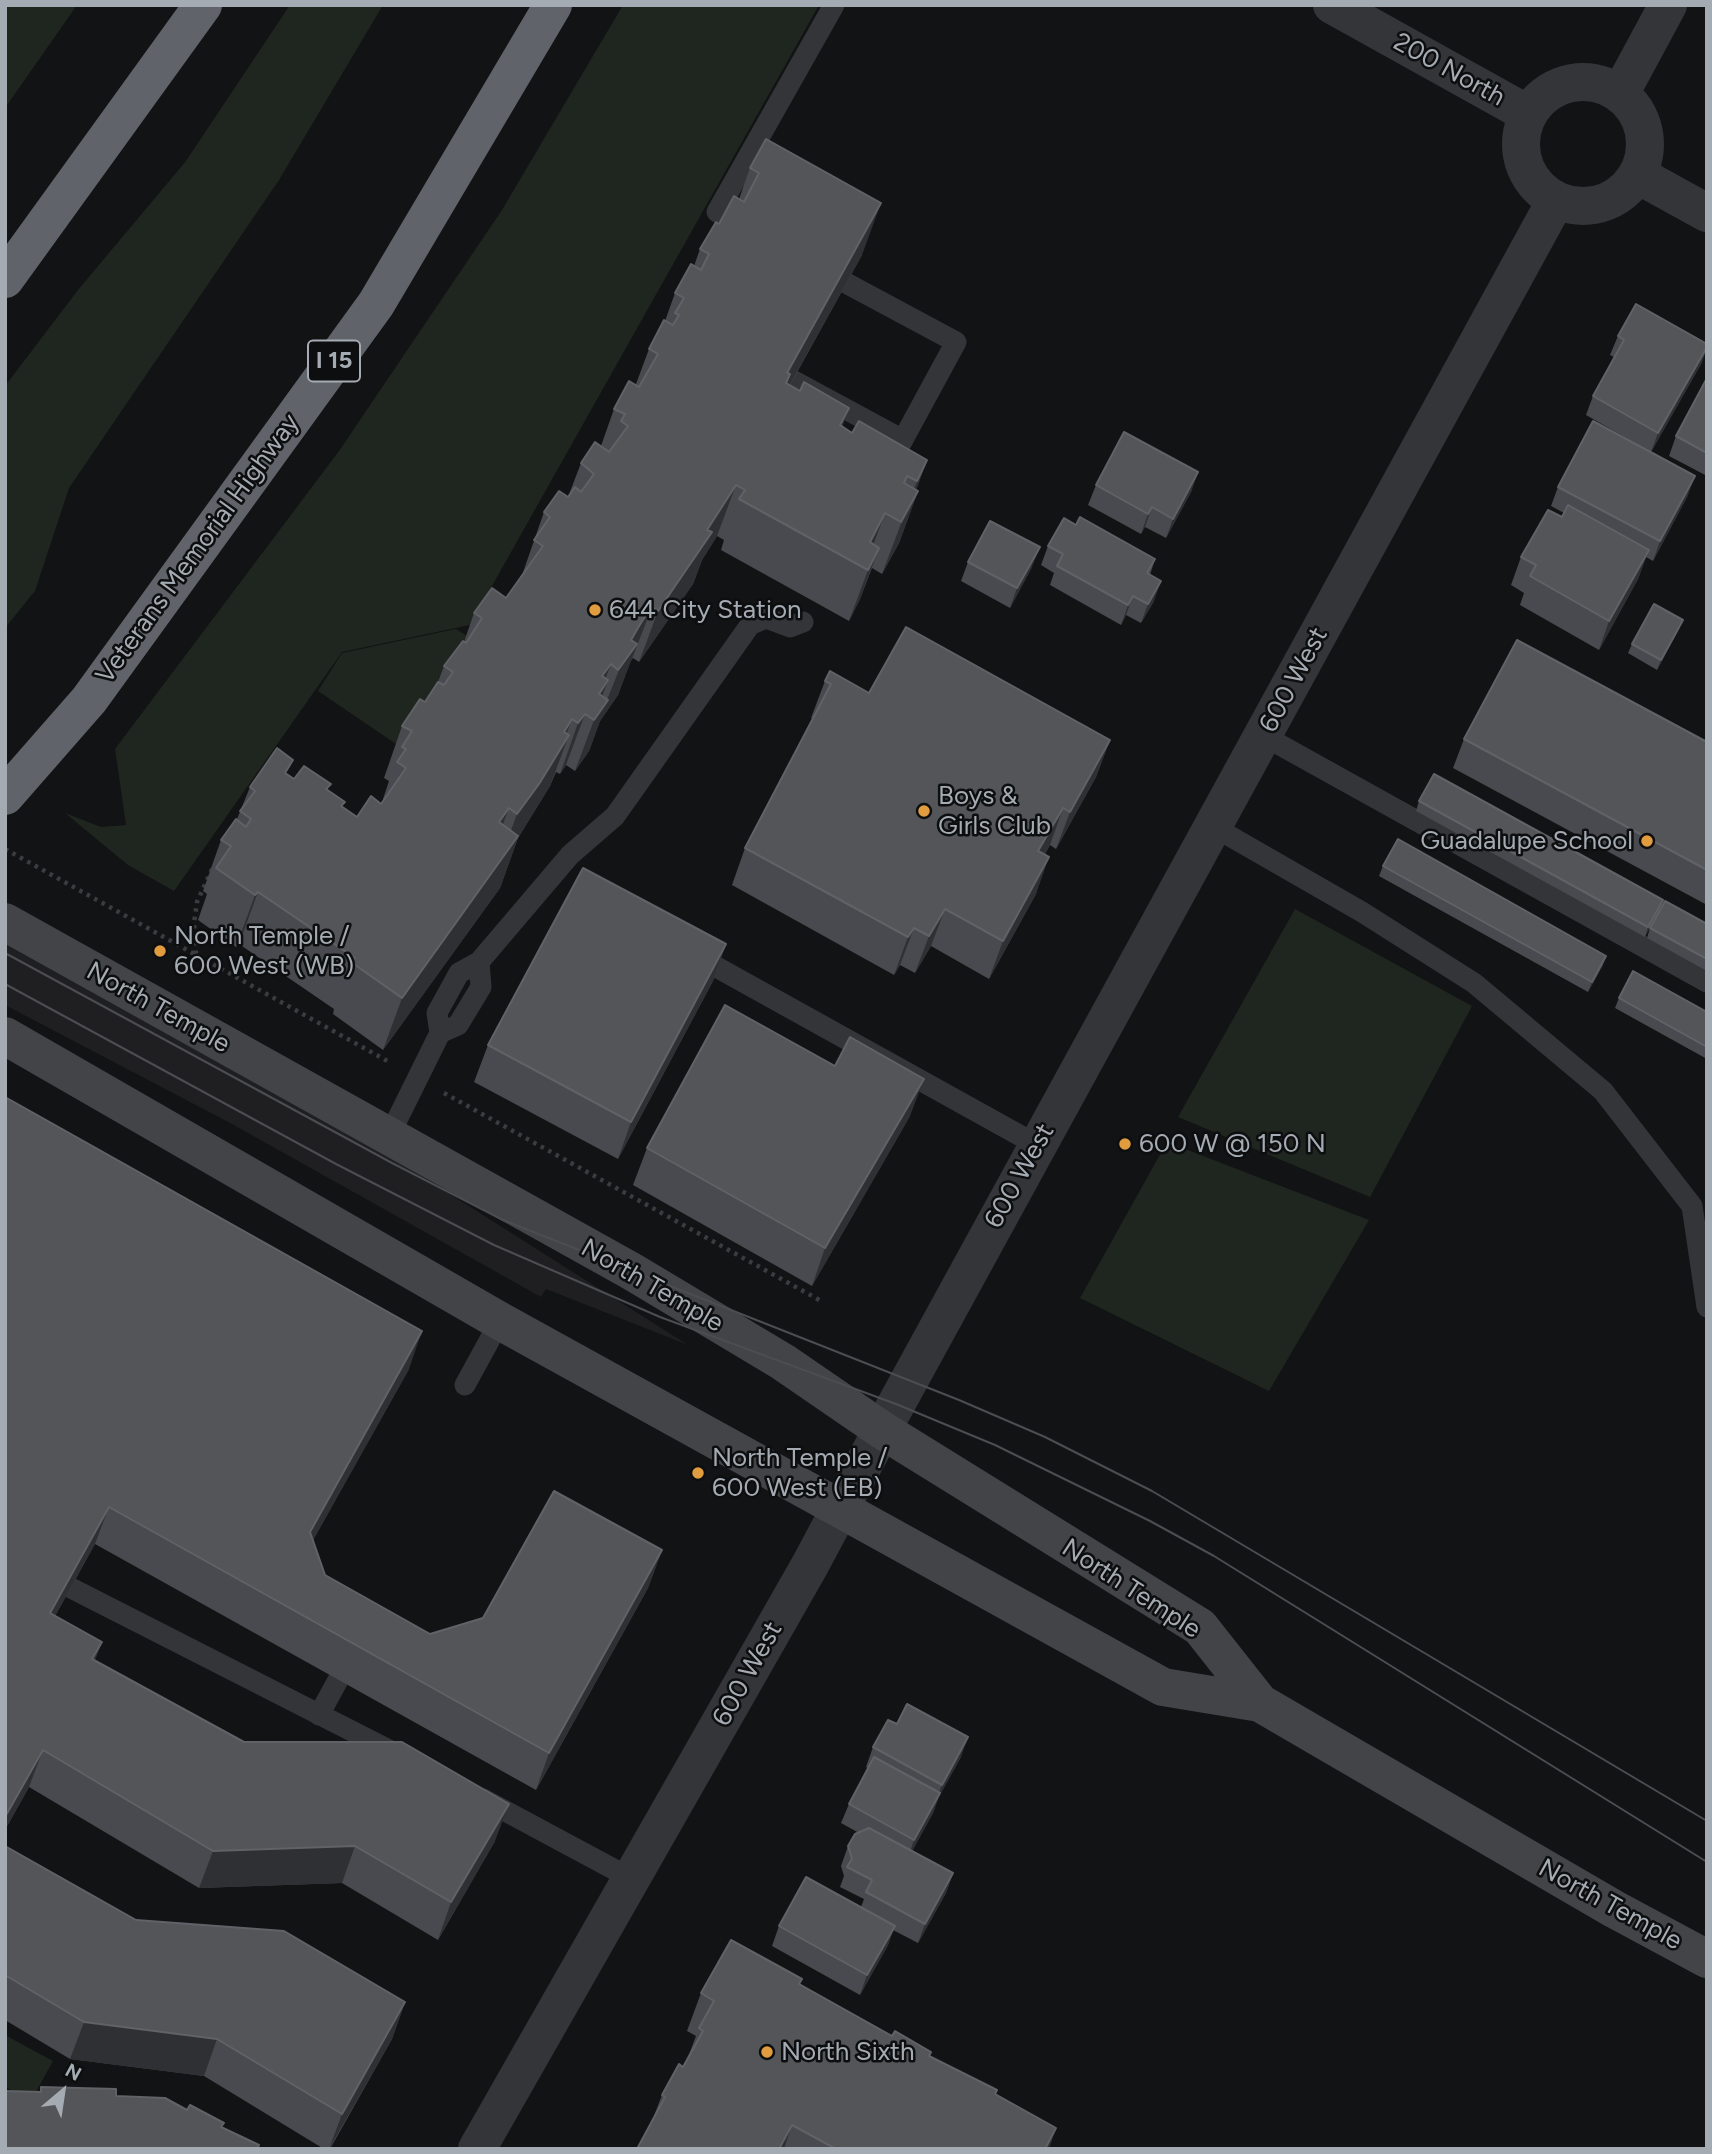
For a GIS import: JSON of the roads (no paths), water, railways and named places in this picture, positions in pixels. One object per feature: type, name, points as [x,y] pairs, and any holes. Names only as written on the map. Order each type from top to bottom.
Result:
[{"type":"highway","points":[[5,279],[203,5]]},
{"type":"highway","name":"Veterans Memorial Highway","points":[[5,796],[89,700],[376,304],[553,5]]},
{"type":"main road","name":"North Temple","points":[[5,922],[631,1271],[771,1355],[882,1430],[1200,1628],[1260,1703]]},
{"type":"main road","name":"North Temple","points":[[5,1036],[500,1321],[1163,1687],[1260,1703],[1614,1909],[1707,1959]]},
{"type":"street","name":"200 North","points":[[1332,5],[1528,114]]},
{"type":"street","points":[[1620,94],[1668,5]]},
{"type":"street","points":[[1592,82],[1607,86],[1620,94],[1642,122],[1644,158],[1638,174],[1613,199],[1596,206],[1578,207],[1556,200],[1533,181],[1524,166],[1520,148],[1528,114],[1548,92],[1569,83],[1592,82]]},
{"type":"street","points":[[1638,174],[1707,213]]},
{"type":"street","name":"600 West","points":[[477,2149],[840,1510],[1037,1145],[1556,200]]},
{"type":"lane","points":[[717,212],[834,5]]},
{"type":"lane","points":[[846,283],[956,342],[876,489]]},
{"type":"lane","points":[[792,380],[903,440]]},
{"type":"lane","points":[[389,1136],[440,1033],[458,1026],[481,987],[479,962],[570,855],[615,816],[750,625],[766,618],[790,627],[803,622]]},
{"type":"lane","points":[[1264,736],[1707,982]]},
{"type":"lane","points":[[1214,827],[1362,912],[1474,983],[1603,1091],[1692,1206],[1707,1307]]},
{"type":"lane","points":[[679,946],[1037,1145]]},
{"type":"lane","points":[[465,1385],[500,1321]]},
{"type":"lane","points":[[71,1588],[418,1765]]},
{"type":"lane","points":[[319,1715],[338,1679]]},
{"type":"lane","points":[[464,1789],[632,1879]]},
{"type":"tram line","points":[[5,953],[392,1163],[503,1220],[959,1400],[1045,1437],[1152,1491],[1707,1821]]},
{"type":"tram line","points":[[5,984],[336,1164],[494,1245],[660,1317],[896,1404],[995,1445],[1150,1521],[1214,1556],[1707,1862]]},
{"type":"place","name":"644 City Station","points":[[595,610]]},
{"type":"place","name":"Boys & Girls Club","points":[[924,811]]},
{"type":"place","name":"Guadalupe School","points":[[1647,841]]},
{"type":"place","name":"North Temple / 600 West (WB)","points":[[160,951]]},
{"type":"place","name":"600 W @ 150 N","points":[[1125,1144]]},
{"type":"place","name":"North Temple / 600 West (EB)","points":[[698,1473]]},
{"type":"place","name":"North Sixth","points":[[767,2052]]}]
